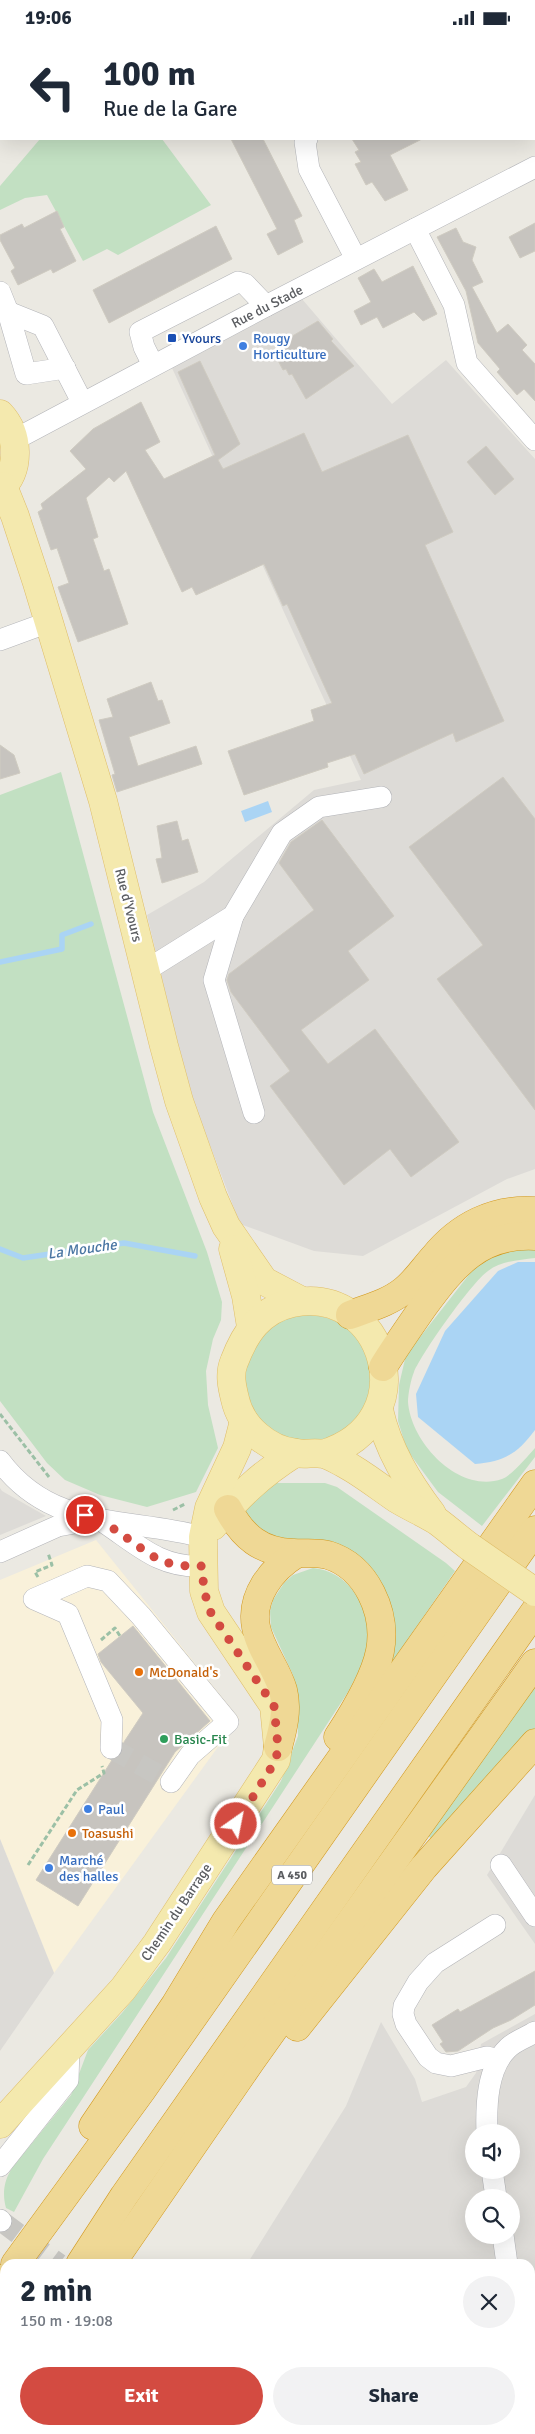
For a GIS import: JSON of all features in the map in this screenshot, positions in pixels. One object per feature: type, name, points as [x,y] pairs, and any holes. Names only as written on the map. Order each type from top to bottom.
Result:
[{"type":"highway","points":[[350,1315],[388,1301],[403,1291],[434,1256],[467,1226],[486,1217],[535,1211]]},
{"type":"highway","points":[[383,1367],[450,1271],[473,1252],[497,1240],[521,1235],[535,1236]]},
{"type":"highway","points":[[226,1921],[535,1484]]},
{"type":"highway","points":[[46,2218],[47,2194],[175,2005],[343,1729],[374,1671],[380,1651],[382,1629],[378,1610],[372,1593],[361,1577],[330,1556],[311,1552],[296,1554],[264,1548],[248,1538],[237,1525],[224,1497]]},
{"type":"highway","name":"A 450","points":[[18,2259],[46,2218],[142,2090],[535,1530]]},
{"type":"highway","points":[[278,1747],[285,1719],[284,1691],[256,1627],[256,1607],[262,1587],[286,1560],[296,1554]]},
{"type":"highway","points":[[83,2259],[124,2196],[535,1611]]},
{"type":"highway","points":[[114,2259],[251,2061],[535,1663]]},
{"type":"highway","points":[[170,2179],[250,2087],[424,1867],[535,1743]]},
{"type":"main road","points":[[0,414],[10,428],[14,440],[14,464],[2,488]]},
{"type":"main road","name":"Rue d'Yvours","points":[[2,488],[15,516],[37,583],[103,801],[179,1101],[213,1197],[226,1226]]},
{"type":"main road","points":[[0,533],[37,583]]},
{"type":"main road","points":[[226,1226],[264,1281],[302,1301]]},
{"type":"main road","points":[[226,1226],[246,1296],[251,1327]]},
{"type":"main road","points":[[302,1301],[320,1301],[350,1315],[367,1330],[377,1345],[383,1367],[385,1389],[379,1410],[368,1428],[340,1449],[323,1454],[295,1453],[276,1448],[259,1437],[244,1421],[236,1405],[231,1385],[232,1367],[240,1346],[251,1327],[265,1314],[282,1305],[302,1301]]},
{"type":"main road","points":[[379,1410],[389,1445],[412,1487],[437,1522]]},
{"type":"main road","points":[[203,1537],[224,1497],[244,1421]]},
{"type":"main road","points":[[224,1497],[295,1453]]},
{"type":"main road","points":[[323,1454],[344,1464],[399,1501],[437,1522],[535,1593]]},
{"type":"main road","name":"Chemin du Barrage","points":[[0,2124],[123,1989],[157,1943],[276,1760],[278,1747],[274,1706],[211,1613],[204,1591],[202,1566],[203,1537]]},
{"type":"street","points":[[305,140],[309,169],[356,259]]},
{"type":"street","name":"Rue du Stade","points":[[14,440],[82,402],[414,229],[533,172]]},
{"type":"street","points":[[414,229],[454,305],[467,363],[535,440]]},
{"type":"street","points":[[153,365],[144,347],[140,332],[238,282],[245,284],[266,306]]},
{"type":"street","points":[[0,291],[8,311],[26,373],[65,368]]},
{"type":"street","points":[[8,311],[43,326],[82,402]]},
{"type":"street","points":[[0,640],[49,622]]},
{"type":"street","points":[[254,1113],[214,980],[233,916],[282,833],[319,807],[381,797]]},
{"type":"street","points":[[145,971],[233,916]]},
{"type":"street","points":[[0,1461],[28,1491],[44,1502],[98,1519],[173,1529],[203,1537]]},
{"type":"street","points":[[0,1552],[58,1526],[98,1519],[158,1559],[190,1567],[202,1566]]},
{"type":"street","points":[[107,1756],[112,1720],[68,1614],[34,1599],[87,1576],[108,1581],[141,1616],[228,1722],[190,1755],[171,1782]]},
{"type":"street","points":[[501,1865],[535,1916]]},
{"type":"street","points":[[496,1925],[435,1963],[418,1982],[404,2005],[403,2014],[406,2024],[428,2057],[436,2063],[444,2066],[487,2057],[498,2060]]},
{"type":"street","points":[[487,2124],[486,2114],[490,2083],[498,2060],[509,2047],[535,2032]]},
{"type":"street","points":[[0,2165],[68,2080],[70,2047]]},
{"type":"street","points":[[504,2244],[506,2259]]},
{"type":"path","points":[[0,1414],[53,1483]]},
{"type":"path","points":[[41,1533],[52,1565],[36,1571],[39,1579],[56,1571],[63,1587]]},
{"type":"path","points":[[28,1865],[77,1790],[104,1773],[107,1756]]},
{"type":"shaded area","points":[[302,299],[392,404],[446,360],[535,459],[535,1169],[507,1179],[363,1256],[314,1251],[240,1224],[187,1085],[147,915],[204,882],[314,790],[361,780],[172,368]]},
{"type":"shaded area","points":[[0,1488],[2,1491],[46,1516],[0,1535]]},
{"type":"shaded area","points":[[96,1540],[239,1718],[54,1973],[0,1839],[0,1580]]},
{"type":"shaded area","points":[[535,1795],[535,1944],[487,1875]]},
{"type":"shaded area","points":[[0,1839],[54,1973],[0,2051]]},
{"type":"shaded area","points":[[535,2014],[535,2259],[250,2259],[346,2106],[381,2022],[415,2079],[422,2102],[466,2087],[476,2073],[481,2044]]},
{"type":"green space","points":[[39,140],[163,140],[211,205],[118,255],[107,249],[83,261],[47,195],[25,198],[0,210],[0,186]]},
{"type":"green space","points":[[61,772],[153,1112],[207,1252],[222,1302],[221,1320],[213,1339],[206,1371],[208,1405],[218,1448],[196,1492],[147,1507],[100,1495],[65,1480],[47,1463],[0,1401],[0,795]]},
{"type":"green space","points":[[524,1248],[535,1249],[535,1258],[510,1261],[499,1265],[488,1271],[471,1289],[448,1319],[419,1363],[413,1375],[409,1391],[408,1402],[411,1418],[418,1433],[440,1461],[454,1472],[470,1479],[486,1482],[502,1479],[515,1470],[535,1448],[535,1457],[482,1526],[438,1492],[407,1450],[398,1421],[399,1385],[406,1355],[475,1267],[496,1255]]},
{"type":"green space","points":[[308,1315],[332,1320],[353,1333],[366,1354],[371,1378],[366,1402],[353,1423],[332,1436],[308,1441],[284,1436],[263,1423],[250,1402],[245,1378],[250,1354],[263,1333],[284,1320]]},
{"type":"green space","points":[[273,1483],[325,1483],[337,1487],[455,1571],[390,1665],[386,1594],[264,1537],[239,1506]]},
{"type":"green space","points":[[313,1568],[327,1571],[340,1578],[358,1598],[364,1611],[368,1639],[366,1653],[360,1668],[348,1692],[43,2159],[14,2212],[6,2208],[4,2197],[7,2178],[12,2168],[71,2095],[88,2050],[122,2013],[166,1958],[281,1781],[298,1736],[297,1698],[293,1675],[271,1627],[270,1611],[273,1600],[284,1583],[293,1575]]},
{"type":"green space","points":[[535,1684],[535,1728],[516,1745],[433,1840],[428,1836]]},
{"type":"water","points":[[268,801],[272,812],[245,822],[241,811]]},
{"type":"water","points":[[518,1262],[535,1262],[535,1430],[523,1445],[509,1455],[494,1461],[475,1464],[418,1417],[416,1394],[445,1331],[498,1271]]},
{"type":"building","points":[[232,140],[264,140],[302,216],[294,220],[303,242],[278,255],[267,234],[277,229]]},
{"type":"building","points":[[353,140],[420,140],[390,155],[408,190],[385,201],[372,182],[366,185],[355,164],[361,162],[355,152],[359,150]]},
{"type":"building","points":[[57,211],[64,227],[60,229],[76,261],[53,273],[51,269],[18,285],[11,271],[15,268],[0,240],[0,235],[22,224],[24,228]]},
{"type":"building","points":[[535,223],[535,251],[520,258],[509,237]]},
{"type":"building","points":[[216,226],[232,259],[109,323],[93,290]]},
{"type":"building","points":[[456,228],[463,242],[476,247],[472,260],[483,282],[472,287],[497,333],[508,324],[527,345],[522,350],[535,364],[535,401],[524,389],[517,395],[497,372],[500,369],[478,343],[466,291],[437,237]]},
{"type":"building","points":[[413,266],[437,314],[423,321],[414,312],[383,328],[377,317],[361,325],[354,311],[371,302],[358,278],[374,269],[382,282]]},
{"type":"building","points":[[318,321],[333,339],[331,341],[354,366],[306,399],[292,374],[289,375],[286,369],[283,370],[273,351],[291,342],[289,338]]},
{"type":"building","points":[[200,361],[240,444],[218,460],[223,469],[304,433],[322,472],[408,435],[453,532],[425,545],[504,721],[456,742],[453,733],[364,774],[355,754],[327,763],[328,767],[244,795],[228,751],[314,721],[311,710],[332,703],[287,604],[283,606],[264,564],[196,595],[192,587],[182,592],[126,471],[114,482],[109,477],[86,498],[98,537],[93,539],[104,571],[109,569],[128,624],[78,642],[58,587],[69,583],[57,548],[51,550],[38,512],[43,509],[41,504],[86,469],[70,451],[93,429],[141,402],[160,442],[145,450],[164,479],[215,455],[178,372]]},
{"type":"building","points":[[486,446],[514,479],[495,495],[467,462]]},
{"type":"building","points":[[151,682],[158,701],[162,700],[170,723],[129,737],[138,766],[196,746],[202,764],[117,792],[112,775],[115,774],[99,720],[113,717],[107,699]]},
{"type":"building","points":[[0,745],[14,755],[20,773],[0,779]]},
{"type":"building","points":[[503,777],[535,819],[535,1110],[437,979],[483,945],[409,847]]},
{"type":"building","points":[[322,820],[394,916],[348,951],[369,980],[301,1030],[328,1064],[375,1029],[459,1142],[411,1177],[390,1149],[344,1185],[270,1086],[290,1071],[231,992],[227,980],[229,974],[314,910],[279,863],[291,842]]},
{"type":"building","points":[[177,821],[182,841],[188,839],[198,872],[162,883],[156,859],[162,858],[157,826]]},
{"type":"building","points":[[133,1626],[210,1721],[175,1752],[78,1906],[36,1880],[112,1760],[121,1755],[124,1742],[143,1713],[101,1662],[98,1654]]},
{"type":"building","points":[[535,1971],[535,2005],[511,2020],[493,2028],[458,2051],[446,2052],[440,2044],[443,2042],[432,2025],[458,2009],[460,2012]]},
{"type":"waterway","points":[[0,962],[62,949],[62,935],[91,924]]},
{"type":"waterway","name":"La Mouche","points":[[0,1249],[23,1258],[124,1243],[195,1256]]},
{"type":"tunnel","points":[[111,1748],[171,1782]]},
{"type":"tunnel","points":[[1,2221],[52,2259]]},
{"type":"place","name":"Yvours","points":[[172,338]]},
{"type":"place","name":"Rougy Horticulture","points":[[243,346]]},
{"type":"place","name":"McDonald's","points":[[139,1672]]},
{"type":"place","name":"Basic-Fit","points":[[164,1739]]},
{"type":"place","name":"Paul","points":[[88,1809]]},
{"type":"place","name":"Toasushi","points":[[72,1833]]},
{"type":"place","name":"Marché des halles","points":[[49,1868]]},
{"type":"route","points":[[85,1515],[98,1519],[158,1559],[190,1567],[202,1566],[204,1591],[211,1613],[274,1706],[278,1747],[276,1760],[236,1824]]}]
